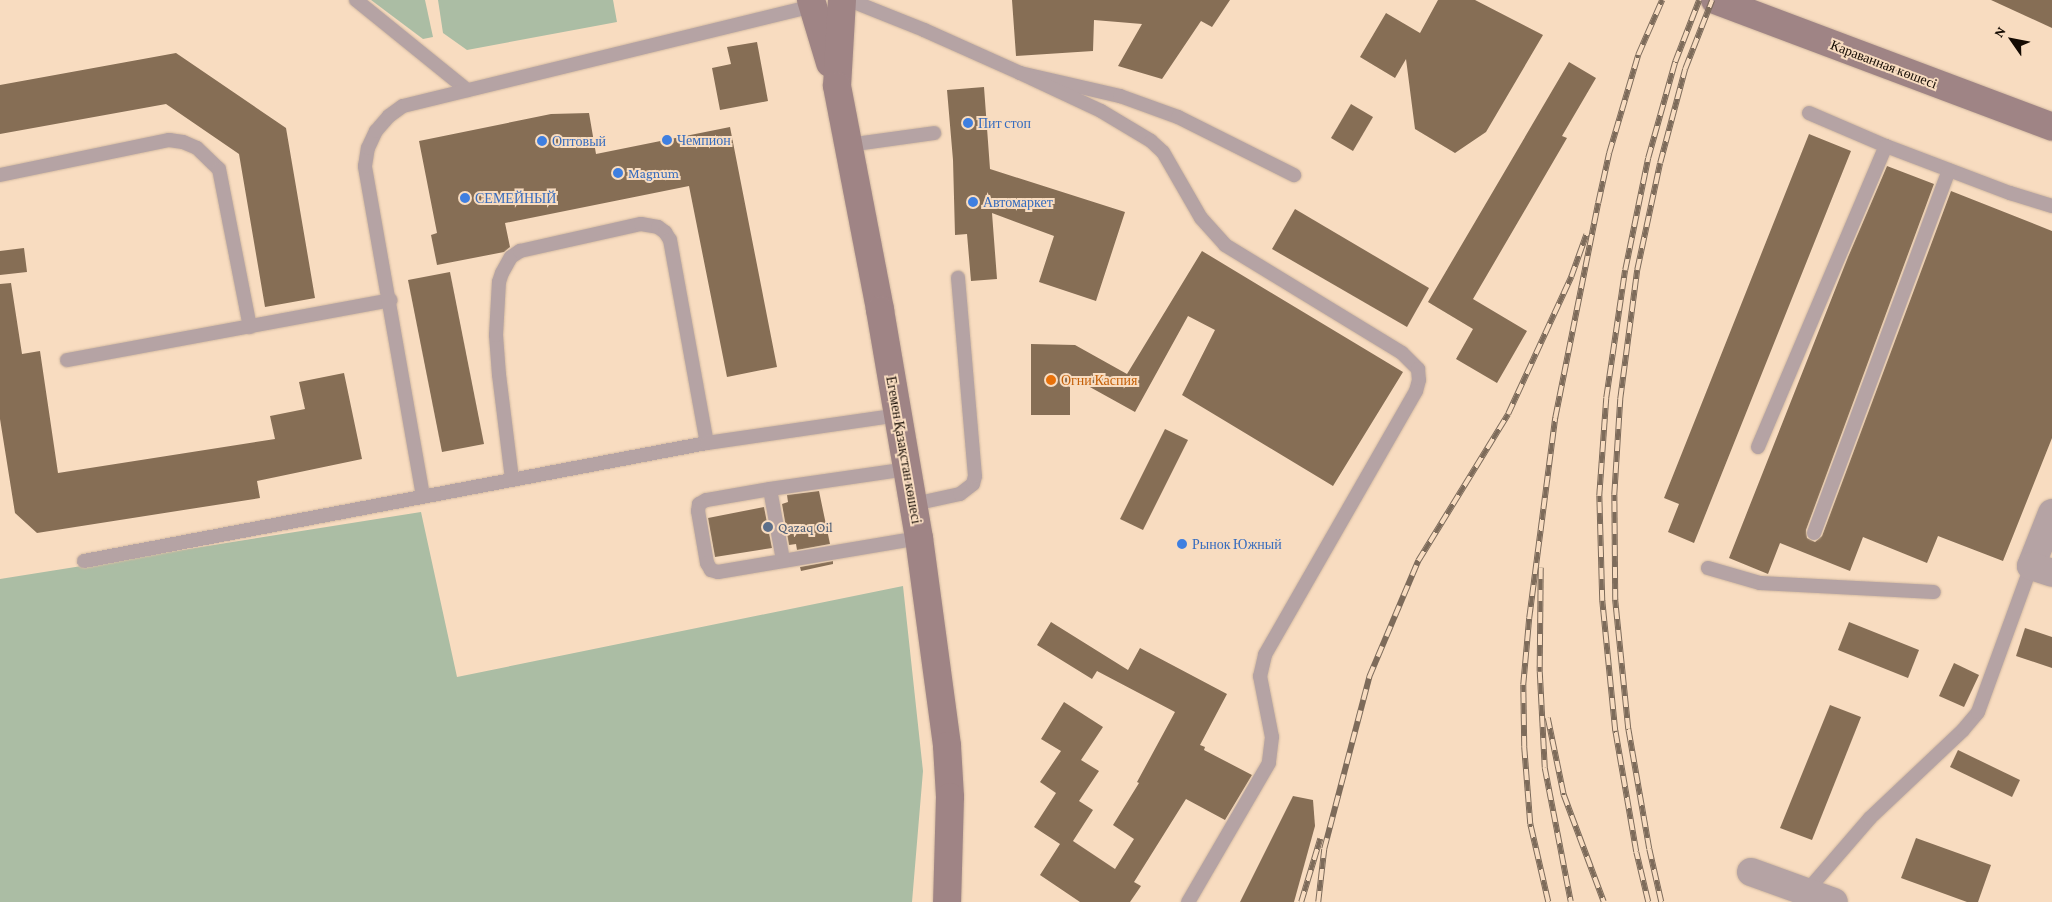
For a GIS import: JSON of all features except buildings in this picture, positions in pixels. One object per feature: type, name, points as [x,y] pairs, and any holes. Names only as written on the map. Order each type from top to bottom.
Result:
[{"type":"main road","name":"Егемен Қазақстан көшесі","points":[[842,0],[837,86],[914,504],[947,746],[950,797],[947,902]]},
{"type":"main road","name":"Караванная көшесі","points":[[1715,0],[2052,127]]},
{"type":"main road","points":[[812,3],[837,86]]},
{"type":"street","points":[[2041,569],[2052,513]]},
{"type":"street","points":[[1752,872],[1834,902]]},
{"type":"lane","points":[[356,0],[467,90]]},
{"type":"lane","points":[[849,0],[924,30],[1020,73],[1101,111],[1151,141],[1162,152],[1201,218],[1225,245],[1402,353],[1418,369],[1419,380],[1416,391],[1265,655],[1260,676],[1272,730],[1272,750],[1269,763],[1188,902]]},
{"type":"lane","points":[[423,496],[365,166],[368,148],[376,131],[389,116],[403,106],[812,3]]},
{"type":"lane","points":[[1020,73],[1120,96],[1178,117],[1294,175]]},
{"type":"lane","points":[[1809,114],[1948,170],[2052,206]]},
{"type":"lane","points":[[848,145],[934,133]]},
{"type":"lane","points":[[0,175],[169,140],[183,142],[197,148],[218,169],[250,327]]},
{"type":"lane","points":[[1758,447],[1886,146]]},
{"type":"lane","points":[[1814,533],[1948,170]]},
{"type":"lane","points":[[512,479],[496,335],[499,282],[502,273],[511,256],[520,251],[641,224],[658,227],[670,240],[707,443]]},
{"type":"lane","points":[[914,504],[960,494],[973,484],[974,476],[958,278]]},
{"type":"lane","points":[[67,360],[390,300]]},
{"type":"lane","points":[[84,560],[707,443],[898,415]]},
{"type":"lane","points":[[907,469],[706,500],[699,504],[698,511],[707,563],[711,570],[718,572],[919,538]]},
{"type":"lane","points":[[770,489],[783,560]]},
{"type":"lane","points":[[1708,568],[1760,583],[1934,592]]},
{"type":"lane","points":[[1806,892],[1870,818],[1963,730],[1978,712],[2041,569]]},
{"type":"green space","points":[[371,0],[425,0],[433,37],[423,39]]},
{"type":"green space","points":[[438,0],[613,0],[617,22],[467,50],[443,33]]},
{"type":"green space","points":[[421,512],[457,677],[903,586],[923,771],[912,902],[0,902],[0,579]]},
{"type":"railway","points":[[1548,902],[1530,824],[1524,747],[1523,685],[1529,618],[1555,418],[1598,203],[1609,153],[1638,55],[1662,0]]},
{"type":"railway","points":[[1648,902],[1636,852],[1615,731],[1602,601],[1599,496],[1606,398],[1625,270],[1648,158],[1675,62],[1699,0]]},
{"type":"railway","points":[[1661,902],[1649,849],[1628,729],[1615,600],[1614,495],[1620,399],[1637,270],[1660,163],[1685,69],[1712,0]]},
{"type":"railway","points":[[1318,902],[1324,849],[1369,677],[1418,561],[1508,414],[1571,277],[1586,235]]},
{"type":"railway","points":[[1541,568],[1540,672],[1545,768],[1571,902]]},
{"type":"railway","points":[[1548,718],[1564,795],[1604,902]]},
{"type":"railway","points":[[1301,902],[1320,839]]},
{"type":"place","name":"Пит стоп","points":[[968,123]]},
{"type":"place","name":"Чемпион","points":[[667,140]]},
{"type":"place","name":"Оптовый","points":[[542,141]]},
{"type":"place","name":"Magnum","points":[[618,173]]},
{"type":"place","name":"СЕМЕЙНЫЙ","points":[[465,198]]},
{"type":"place","name":"Автомаркет","points":[[973,202]]},
{"type":"place","name":"Огни Каспия","points":[[1051,380]]},
{"type":"place","name":"Qazaq Oil","points":[[768,527]]},
{"type":"place","name":"Рынок Южный","points":[[1182,544]]}]
